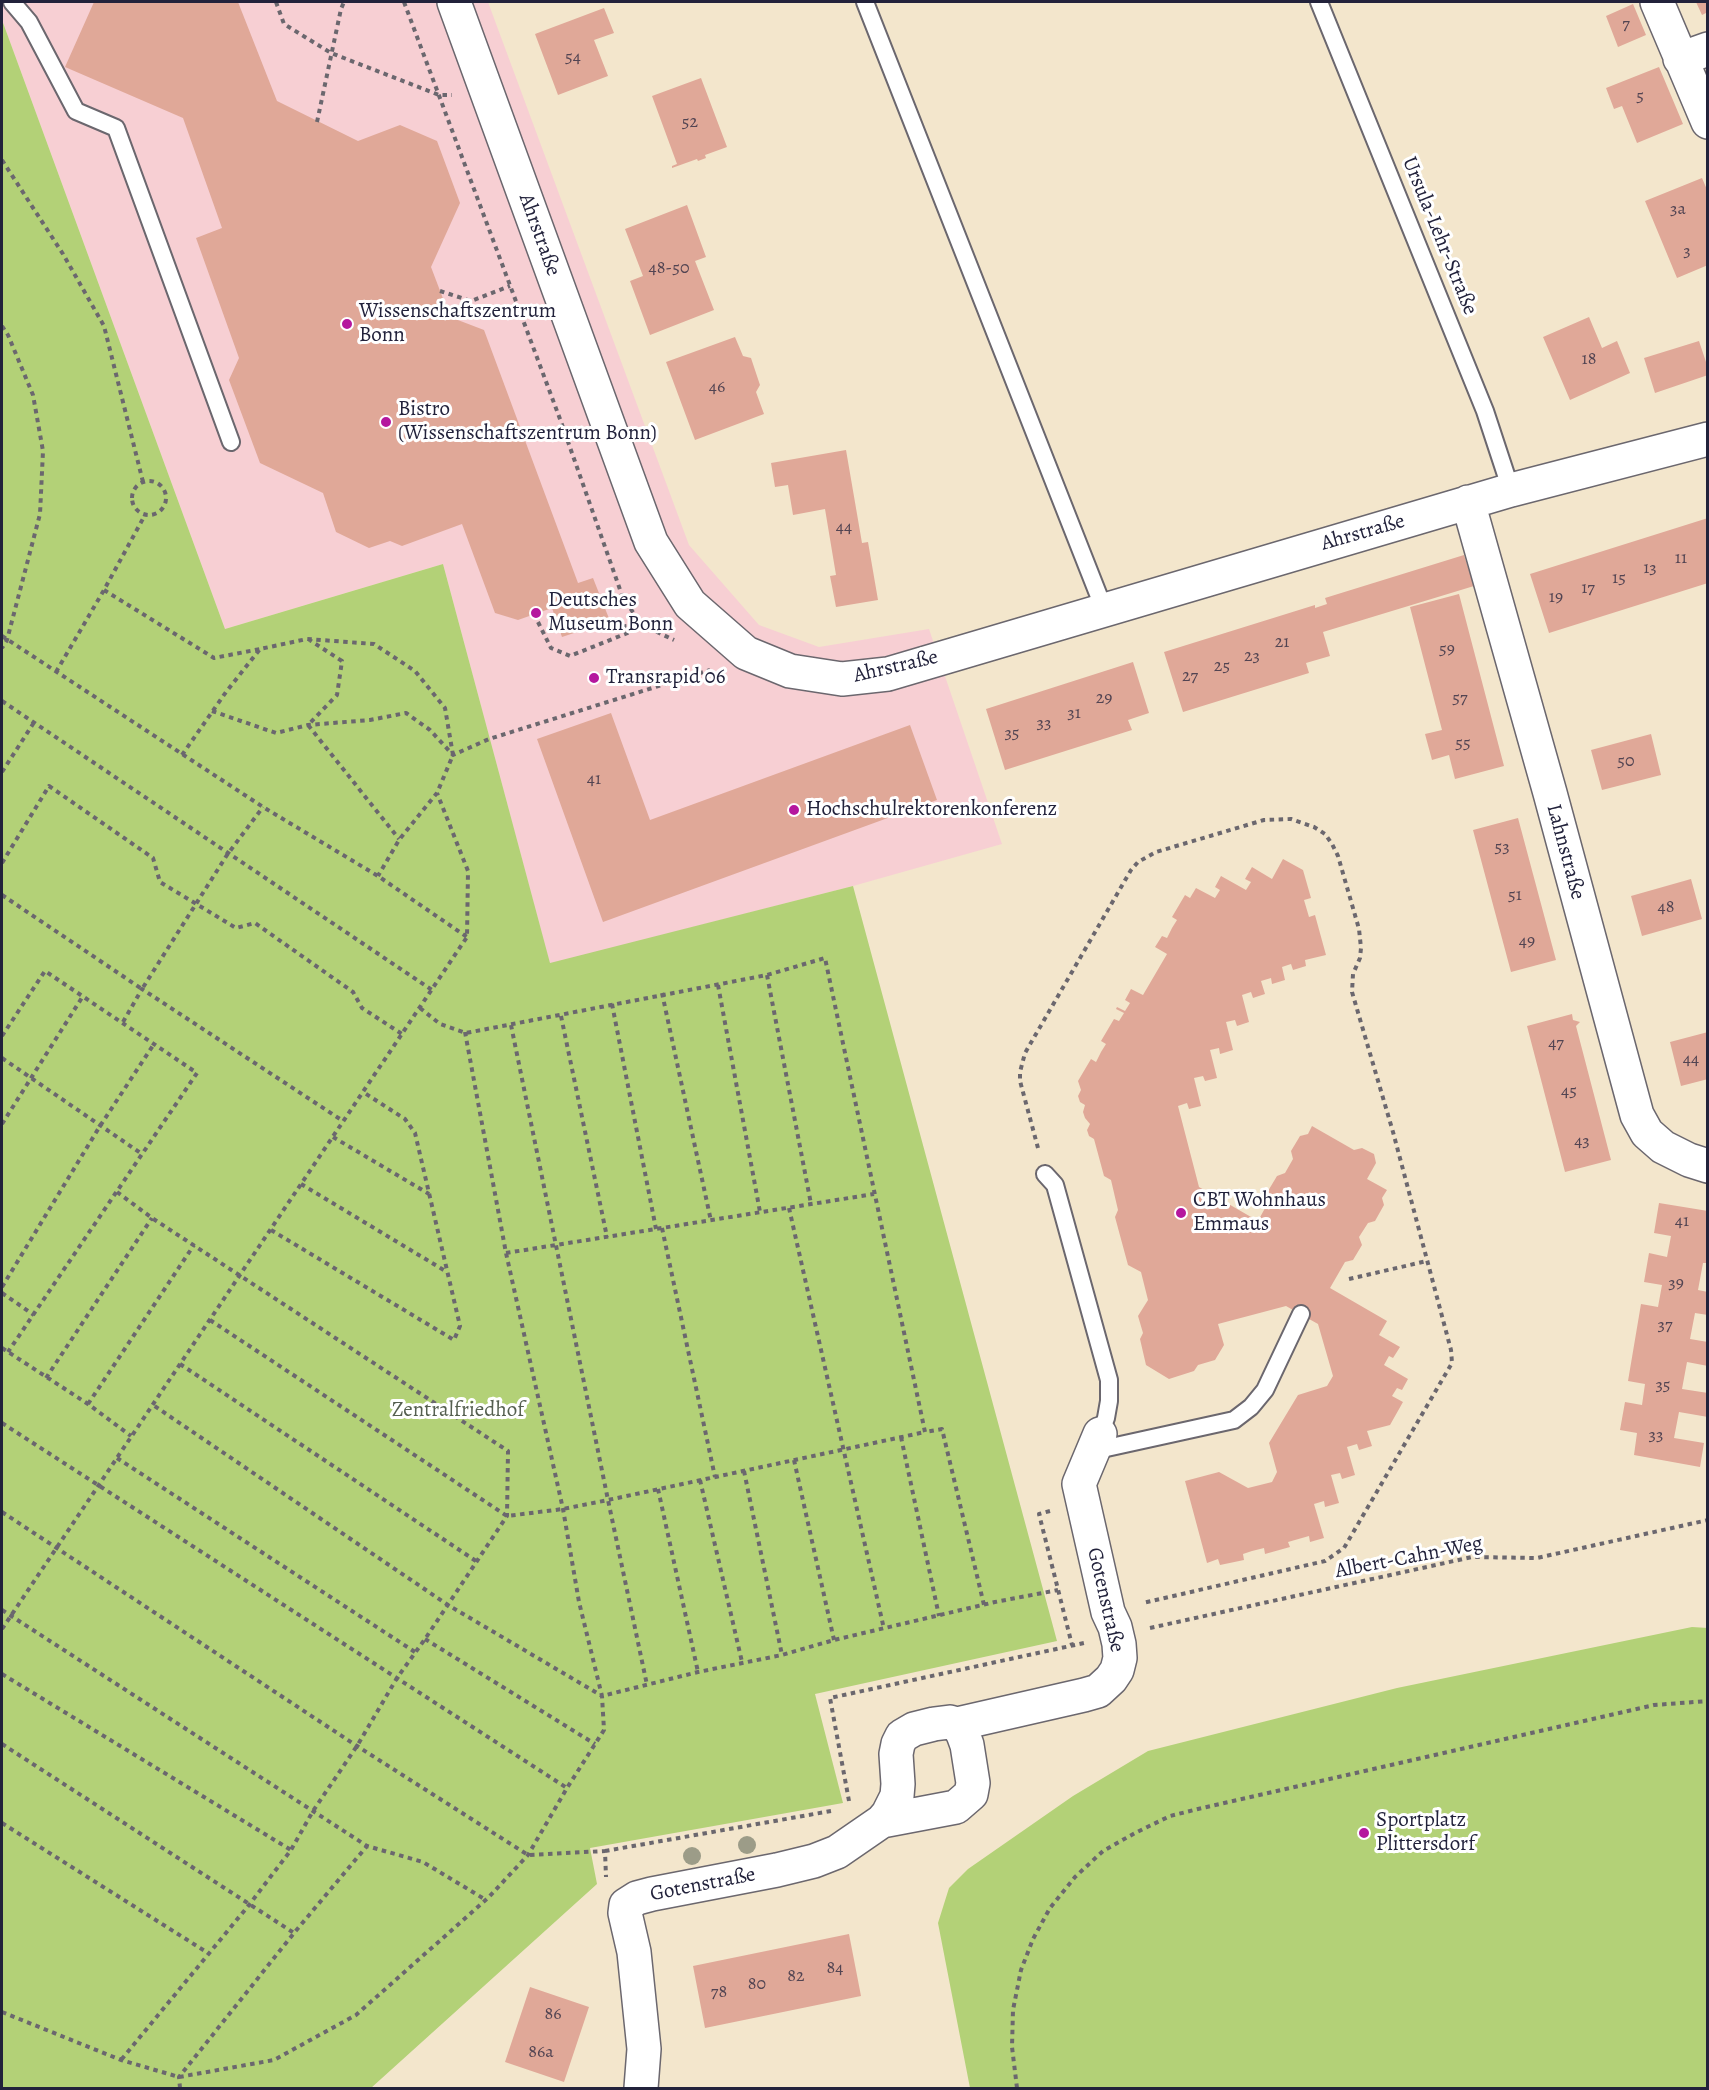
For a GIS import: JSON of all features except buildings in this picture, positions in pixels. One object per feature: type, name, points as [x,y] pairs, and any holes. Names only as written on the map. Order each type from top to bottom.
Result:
[{"type":"street","name":"Ahrstraße","points":[[453,2],[651,542],[690,604],[746,653],[790,671],[842,679],[888,674],[1468,502],[1707,440]]},
{"type":"street","points":[[1657,2],[1694,54],[1707,122]]},
{"type":"street","name":"Lahnstraße","points":[[1468,502],[1637,1115],[1647,1133],[1663,1147],[1707,1166]]},
{"type":"street","name":"Gotenstraße","points":[[641,2088],[644,2049],[634,1952],[625,1913],[626,1905],[637,1898],[652,1894],[777,1870],[814,1861],[837,1852],[882,1821],[888,1814],[897,1796],[896,1754],[897,1744],[902,1736],[914,1729],[934,1724],[950,1722],[957,1724],[1098,1690],[1111,1679],[1117,1670],[1120,1658],[1079,1484],[1096,1442]]},
{"type":"street","name":"Gotenstraße","points":[[882,1821],[956,1807],[971,1794],[973,1783],[966,1744],[957,1724]]},
{"type":"lane","points":[[12,2],[29,22],[76,111],[116,128],[231,442]]},
{"type":"lane","points":[[865,2],[1104,609]]},
{"type":"lane","name":"Ursula-Lehr-Straße","points":[[1320,2],[1485,411],[1511,490]]},
{"type":"lane","points":[[1045,1174],[1055,1185],[1109,1380],[1106,1418],[1096,1442]]},
{"type":"lane","points":[[1096,1442],[1234,1420],[1251,1407],[1265,1390],[1300,1314]]},
{"type":"path","points":[[276,2],[284,24],[332,53],[439,95],[449,97],[484,85]]},
{"type":"path","points":[[318,122],[344,2]]},
{"type":"path","points":[[404,2],[560,419],[623,598],[644,625],[675,640],[682,646]]},
{"type":"path","points":[[2,160],[63,254],[104,326],[143,482]]},
{"type":"path","points":[[440,291],[471,301],[510,286]]},
{"type":"path","points":[[2,326],[33,395],[43,452],[40,514],[7,640],[2,648]]},
{"type":"path","points":[[143,482],[153,482],[164,489],[166,498],[163,508],[154,515],[145,515],[135,508],[132,498],[134,489],[143,482]]},
{"type":"path","points":[[56,672],[145,515]]},
{"type":"path","points":[[104,590],[214,658],[307,639],[374,644],[415,671],[445,708],[453,755],[436,793],[399,840],[378,876]]},
{"type":"path","points":[[538,622],[551,648],[570,656],[644,625]]},
{"type":"path","points":[[586,629],[644,625]]},
{"type":"path","points":[[2,636],[263,807],[378,876],[468,937]]},
{"type":"path","points":[[307,639],[342,661],[337,694],[308,725]]},
{"type":"path","points":[[182,755],[212,711],[260,649]]},
{"type":"path","points":[[453,755],[489,739],[713,669],[706,663]]},
{"type":"path","points":[[2,701],[227,855],[432,990]]},
{"type":"path","points":[[212,711],[276,733],[308,725],[370,720],[406,713],[430,730],[453,755]]},
{"type":"path","points":[[2,772],[33,724]]},
{"type":"path","points":[[308,725],[399,840]]},
{"type":"path","points":[[2,863],[49,786],[153,858],[160,882],[236,928],[255,923],[353,992],[362,1008],[402,1034]]},
{"type":"path","points":[[2,1629],[468,937],[468,871],[436,793]]},
{"type":"path","points":[[123,1022],[227,855],[263,807]]},
{"type":"path","points":[[850,1807],[830,1698],[1072,1646],[1113,1624],[1325,1561],[1344,1548],[1452,1363],[1451,1350],[1393,1132],[1352,992],[1351,984],[1360,958],[1361,938],[1343,869],[1332,844],[1325,834],[1314,827],[1291,819],[1264,820],[1156,852],[1138,862],[1131,870],[1037,1031],[1022,1063],[1020,1072],[1022,1092],[1045,1174]]},
{"type":"path","points":[[2,895],[344,1121]]},
{"type":"path","points":[[420,1008],[440,1024],[465,1032],[561,1016],[662,993],[767,975],[825,958],[925,1432]]},
{"type":"path","points":[[2,1036],[45,971],[197,1073],[8,1352]]},
{"type":"path","points":[[767,975],[811,1204]]},
{"type":"path","points":[[718,985],[760,1212]]},
{"type":"path","points":[[662,993],[711,1221]]},
{"type":"path","points":[[2,1124],[83,996]]},
{"type":"path","points":[[612,1004],[656,1229]]},
{"type":"path","points":[[561,1016],[607,1237]]},
{"type":"path","points":[[512,1025],[647,1685]]},
{"type":"path","points":[[2,2012],[121,2060],[179,2077],[274,2060],[356,2015],[486,1899],[528,1855],[604,1730],[602,1696],[579,1602],[563,1509],[506,1253],[465,1032]]},
{"type":"path","points":[[2,1287],[100,1126],[154,1044]]},
{"type":"path","points":[[2,1058],[142,1154]]},
{"type":"path","points":[[271,1230],[454,1340],[460,1326],[415,1133],[405,1119],[363,1092]]},
{"type":"path","points":[[333,1137],[429,1194]]},
{"type":"path","points":[[301,1184],[448,1272]]},
{"type":"path","points":[[117,1192],[152,1218],[508,1451],[507,1516],[425,1640],[397,1678],[291,1850],[249,1905],[121,2060]]},
{"type":"path","points":[[506,1253],[874,1194]]},
{"type":"path","points":[[789,1208],[884,1629]]},
{"type":"path","points":[[46,1378],[152,1218]]},
{"type":"path","points":[[662,1228],[714,1477]]},
{"type":"path","points":[[88,1404],[194,1245]]},
{"type":"path","points":[[1349,1279],[1427,1260]]},
{"type":"path","points":[[2,1293],[34,1314]]},
{"type":"path","points":[[210,1320],[507,1516],[563,1509],[608,1500],[942,1429],[984,1605]]},
{"type":"path","points":[[2,1348],[88,1404],[131,1436]]},
{"type":"path","points":[[180,1364],[476,1561]]},
{"type":"path","points":[[153,1405],[448,1605],[602,1696],[698,1672],[782,1655],[834,1640],[984,1605],[1058,1590]]},
{"type":"path","points":[[2,1423],[567,1788]]},
{"type":"path","points":[[901,1437],[939,1616]]},
{"type":"path","points":[[117,1458],[415,1652]]},
{"type":"path","points":[[794,1460],[834,1640]]},
{"type":"path","points":[[744,1470],[782,1655]]},
{"type":"path","points":[[700,1480],[742,1662]]},
{"type":"path","points":[[658,1489],[698,1672]]},
{"type":"path","points":[[1072,1646],[1039,1514],[1082,1503]]},
{"type":"path","points":[[2,1512],[357,1746],[528,1855],[605,1851],[839,1809]]},
{"type":"path","name":"Albert-Cahn-Weg","points":[[1113,1624],[1472,1557],[1538,1558],[1707,1521]]},
{"type":"path","points":[[2,1610],[367,1846],[423,1862],[486,1899]]},
{"type":"path","points":[[425,1640],[596,1744]]},
{"type":"path","points":[[2,1674],[291,1850]]},
{"type":"path","points":[[1017,2088],[1012,2047],[1013,2010],[1021,1970],[1033,1939],[1050,1908],[1075,1877],[1103,1851],[1135,1833],[1170,1816],[1209,1806],[1654,1706],[1707,1701]]},
{"type":"path","points":[[2,1744],[294,1933]]},
{"type":"path","points":[[2,1824],[208,1953]]},
{"type":"path","points":[[180,2088],[179,2077],[367,1846]]},
{"type":"path","points":[[605,1851],[606,1887],[626,1905]]},
{"type":"shaded area","points":[[2,2],[488,2],[689,545],[759,625],[819,647],[929,629],[1002,844],[853,886],[550,964],[443,564],[225,629],[2,20]]},
{"type":"green space","name":"Zentralfriedhof","points":[[2,20],[225,629],[443,564],[550,963],[853,886],[1057,1641],[815,1694],[843,1803],[590,1848],[597,1884],[371,2088],[2,2088]]},
{"type":"green space","name":"Sportplatz Plittersdorf","points":[[1692,1627],[1708,1628],[1707,2088],[970,2088],[938,1923],[949,1888],[968,1869],[1073,1796],[1148,1751],[1397,1688]]},
{"type":"place","name":"Wissenschaftszentrum Bonn","points":[[347,324]]},
{"type":"place","name":"Bistro (Wissenschaftszentrum Bonn)","points":[[386,422]]},
{"type":"place","name":"Deutsches Museum Bonn","points":[[536,613]]},
{"type":"place","name":"Transrapid 06","points":[[594,678]]},
{"type":"place","name":"Hochschulrektorenkonferenz","points":[[794,810]]},
{"type":"place","name":"CBT Wohnhaus Emmaus","points":[[1181,1213]]},
{"type":"place","name":"Sportplatz Plittersdorf","points":[[1364,1833]]}]
